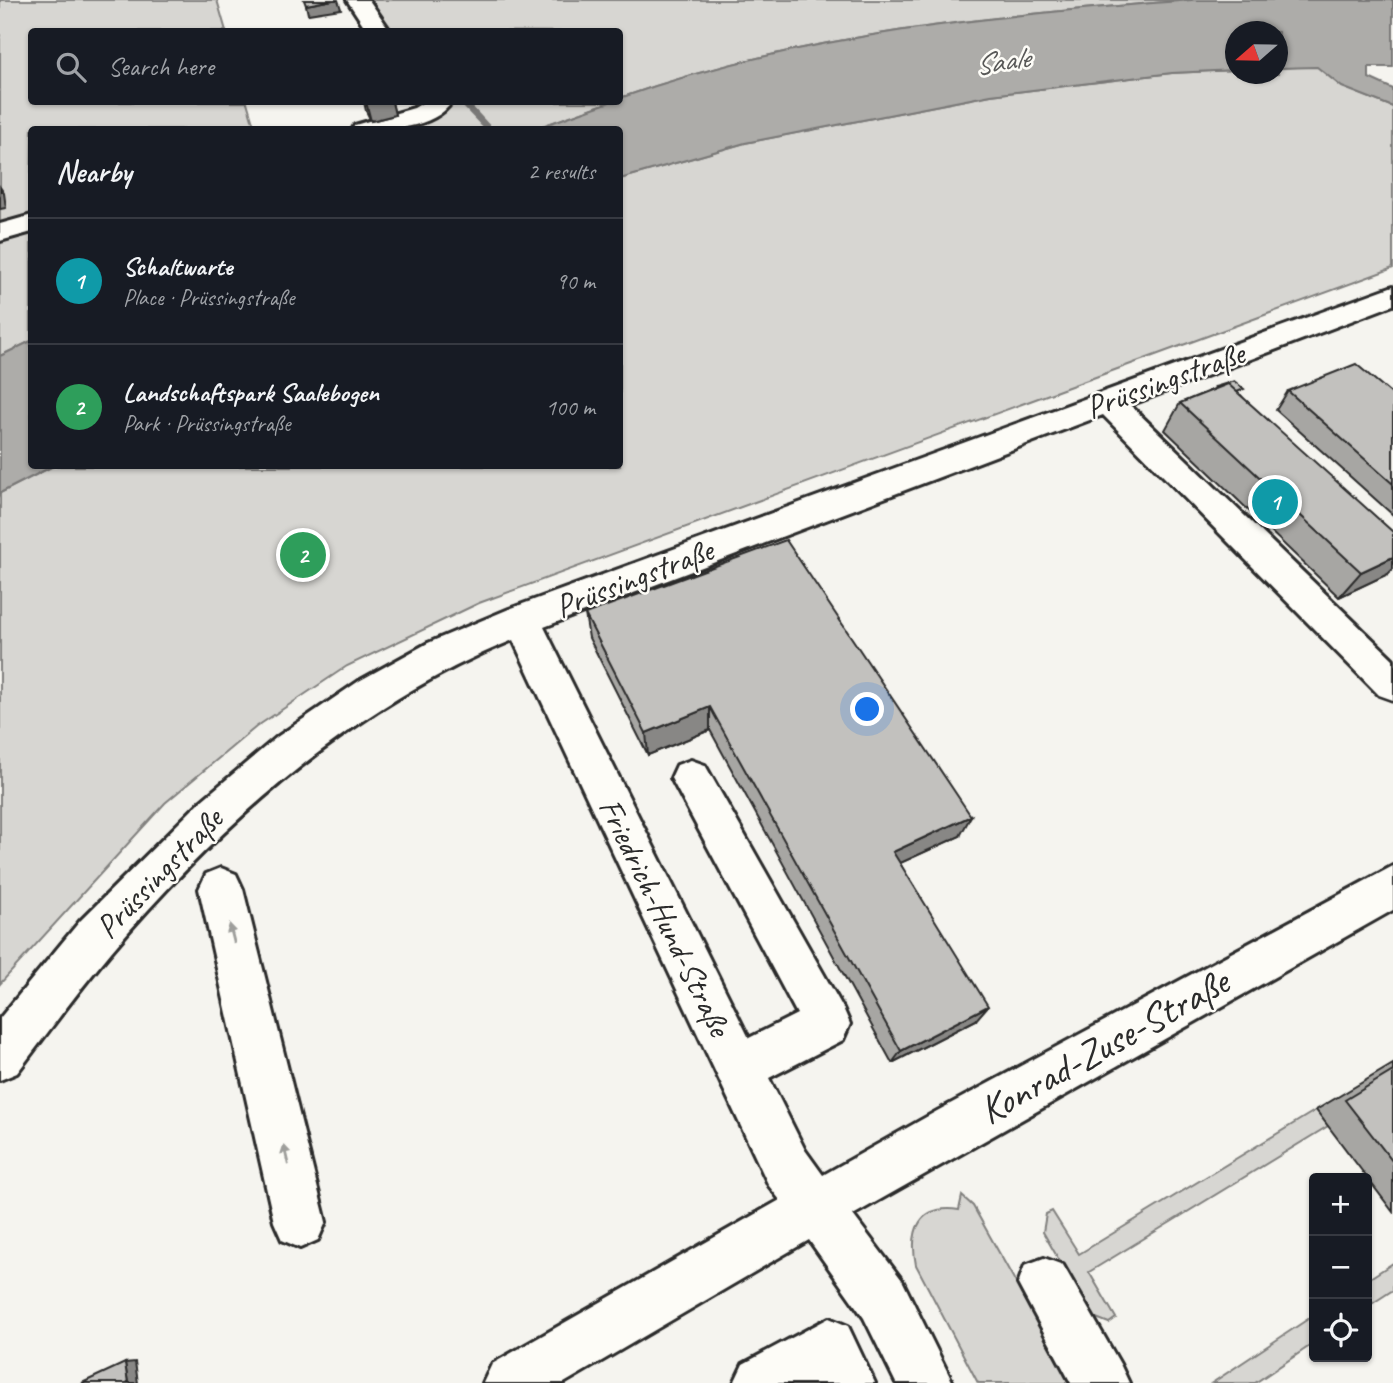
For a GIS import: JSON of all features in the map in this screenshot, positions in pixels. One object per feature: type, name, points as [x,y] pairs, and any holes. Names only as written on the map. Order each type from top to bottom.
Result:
[{"type":"street","points":[[358,0],[377,28]]},
{"type":"street","points":[[378,126],[423,113],[435,105]]},
{"type":"street","points":[[0,233],[28,224]]},
{"type":"street","name":"Prüssingstraße","points":[[0,1056],[108,922],[197,830],[275,761],[332,719],[396,678],[471,641],[522,620],[1393,295]]},
{"type":"street","points":[[1107,401],[1393,684]]},
{"type":"street","name":"Friedrich-Hund-Straße","points":[[522,620],[786,1168],[883,1299],[925,1383]]},
{"type":"street","points":[[691,778],[827,1024],[738,1068]]},
{"type":"street","name":"Konrad-Zuse-Straße","points":[[816,1208],[966,1121],[1393,887]]},
{"type":"street","points":[[221,889],[300,1222]]},
{"type":"street","points":[[511,1383],[816,1208]]},
{"type":"street","points":[[1044,1284],[1101,1383]]},
{"type":"street","points":[[762,1383],[829,1345],[847,1383]]},
{"type":"shaded area","points":[[0,0],[217,0],[225,28],[28,28],[28,105],[248,105],[254,126],[28,126],[28,216],[0,225]]},
{"type":"shaded area","points":[[364,0],[1192,0],[974,20],[831,42],[759,57],[623,97],[623,28],[386,28]]},
{"type":"shaded area","points":[[1317,66],[1343,87],[1393,107],[1393,268],[479,603],[347,666],[256,727],[165,803],[0,984],[0,493],[47,469],[623,469],[623,178],[745,143],[991,95],[1172,73],[1225,70],[1225,84],[1288,84],[1288,67]]},
{"type":"shaded area","points":[[413,105],[602,105],[542,126],[400,126],[422,120]]},
{"type":"shaded area","points":[[28,232],[28,342],[0,356],[0,240]]},
{"type":"shaded area","points":[[1316,1110],[1328,1126],[1089,1272],[1116,1318],[1109,1323],[1091,1316],[1043,1232],[1046,1214],[1052,1211],[1079,1254]]},
{"type":"shaded area","points":[[962,1196],[973,1206],[1072,1383],[978,1383],[916,1265],[914,1252],[916,1231],[920,1222],[934,1211],[959,1210]]},
{"type":"shaded area","points":[[1393,1263],[1393,1290],[1372,1304],[1372,1299],[1372,1277]]},
{"type":"shaded area","points":[[1309,1318],[1309,1346],[1255,1383],[1212,1383]]},
{"type":"water","name":"Saale","points":[[1192,0],[1393,0],[1393,67],[1369,67],[1369,78],[1393,89],[1393,107],[1342,87],[1317,67],[1288,68],[1288,21],[1225,21],[1225,70],[1172,73],[991,95],[745,143],[623,178],[623,126],[542,126],[602,105],[623,105],[623,97],[759,57],[831,42],[974,20]]},
{"type":"water","points":[[28,342],[28,469],[47,469],[0,493],[0,356]]},
{"type":"building","points":[[304,0],[333,0],[306,5]]},
{"type":"building","points":[[1356,364],[1393,395],[1393,484],[1288,391]]},
{"type":"building","points":[[1234,381],[1244,389],[1237,392],[1228,384],[1215,387]]},
{"type":"building","points":[[1228,384],[1393,532],[1393,557],[1361,572],[1180,403]]},
{"type":"building","points":[[786,540],[971,816],[893,852],[988,1006],[901,1051],[710,707],[646,733],[585,614]]},
{"type":"building","points":[[1393,1071],[1393,1162],[1345,1100]]},
{"type":"building","points":[[125,1363],[128,1383],[82,1383]]},
{"type":"waterway","points":[[466,105],[486,126]]},
{"type":"place","name":"Schaltwarte","points":[[1275,502]]},
{"type":"place","name":"Landschaftspark Saalebogen","points":[[303,555]]}]
